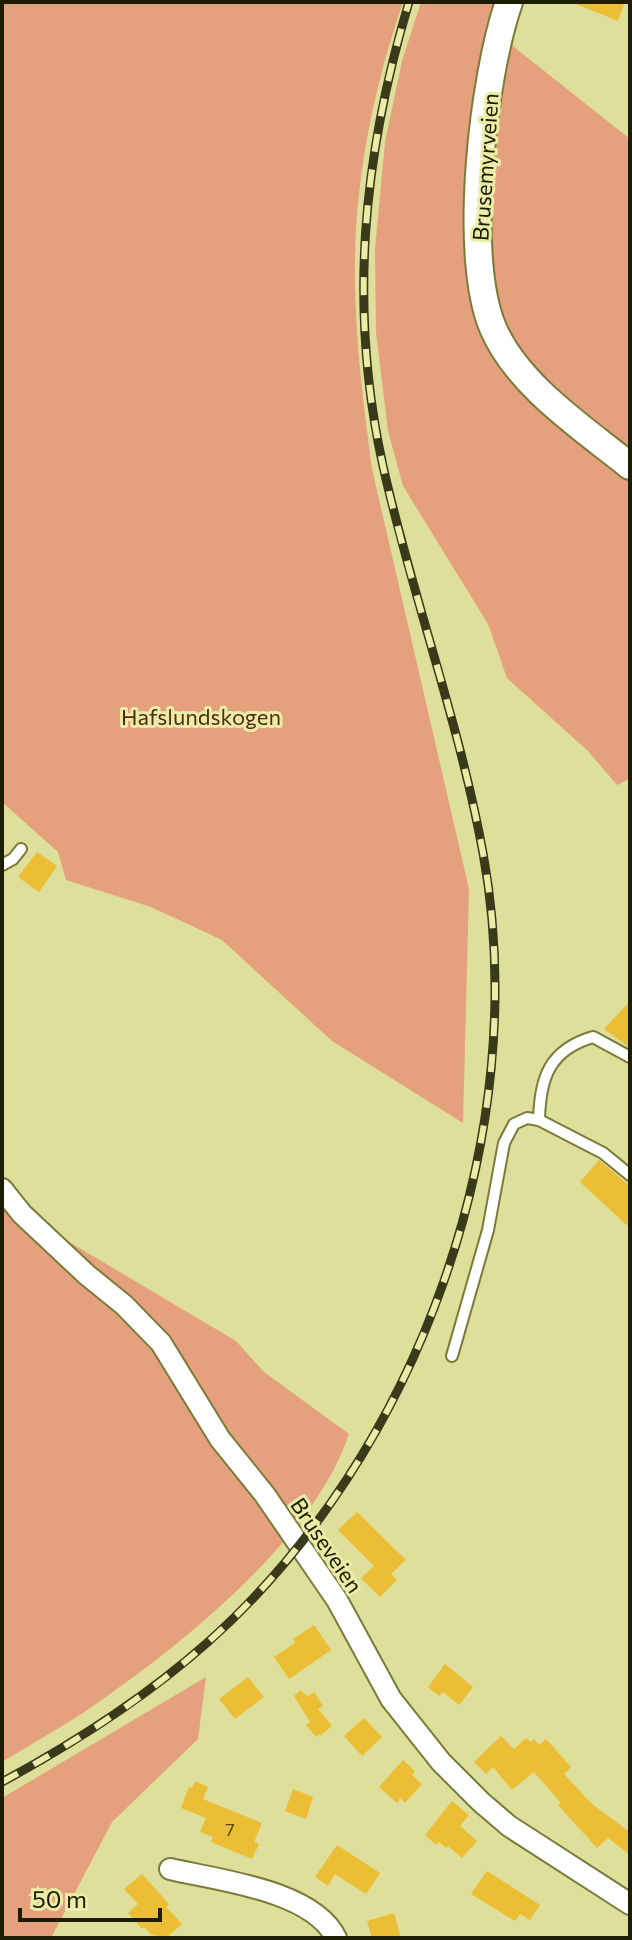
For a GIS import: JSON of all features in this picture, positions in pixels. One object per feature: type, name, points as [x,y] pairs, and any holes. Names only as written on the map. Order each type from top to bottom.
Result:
[{"type":"street","name":"Brusemyrveien","points":[[509,2],[499,35],[486,106],[478,203],[481,277],[487,308],[493,329],[517,367],[557,407],[630,466]]},
{"type":"street","name":"Bruseveien","points":[[2,1189],[22,1214],[124,1305],[161,1343],[220,1439],[265,1495],[337,1600],[391,1699],[441,1762],[509,1826],[630,1904]]},
{"type":"street","points":[[170,1869],[243,1885],[292,1901],[326,1922],[336,1938]]},
{"type":"lane","points":[[2,865],[13,859],[21,849]]},
{"type":"lane","points":[[539,1120],[539,1092],[553,1059],[573,1042],[593,1037],[630,1057]]},
{"type":"lane","points":[[452,1356],[488,1230],[504,1143],[514,1124],[527,1118],[539,1120],[603,1153],[630,1175]]},
{"type":"green space","name":"Hafslundskogen","points":[[2,2],[403,2],[382,71],[361,177],[355,249],[356,308],[372,469],[469,889],[463,1123],[332,1041],[222,940],[151,907],[66,880],[58,852],[2,802]]},
{"type":"green space","points":[[421,2],[509,2],[499,35],[630,139],[630,779],[617,785],[588,751],[507,678],[488,624],[403,486],[388,431],[376,332],[375,249],[385,142],[402,61]]},
{"type":"green space","points":[[2,1189],[22,1214],[236,1341],[264,1372],[349,1434],[332,1473],[307,1512],[243,1585],[131,1679],[2,1762]]},
{"type":"green space","points":[[206,1677],[198,1739],[112,1822],[51,1938],[2,1938],[2,1798]]},
{"type":"building","points":[[571,2],[625,2],[618,21]]},
{"type":"building","points":[[37,852],[57,866],[39,892],[18,877]]},
{"type":"building","points":[[630,1001],[630,1048],[604,1029]]},
{"type":"building","points":[[599,1160],[630,1186],[630,1228],[580,1182]]},
{"type":"building","points":[[357,1512],[406,1560],[391,1574],[397,1580],[380,1597],[361,1578],[374,1566],[338,1530]]},
{"type":"building","points":[[314,1625],[331,1650],[289,1679],[274,1657]]},
{"type":"building","points":[[445,1664],[473,1687],[459,1705],[443,1692],[439,1696],[428,1687]]},
{"type":"building","points":[[248,1677],[264,1697],[235,1719],[219,1699]]},
{"type":"building","points":[[301,1690],[307,1697],[314,1692],[323,1706],[318,1709],[332,1726],[316,1737],[306,1725],[310,1722],[294,1696]]},
{"type":"building","points":[[364,1718],[382,1737],[362,1756],[344,1736]]},
{"type":"building","points":[[501,1736],[514,1749],[526,1738],[531,1742],[534,1739],[539,1745],[546,1739],[571,1767],[564,1774],[592,1804],[630,1832],[630,1855],[608,1838],[597,1848],[558,1805],[561,1803],[534,1772],[512,1790],[493,1767],[486,1774],[474,1762]]},
{"type":"building","points":[[403,1760],[415,1771],[412,1775],[422,1784],[405,1803],[400,1798],[397,1803],[379,1787]]},
{"type":"building","points":[[195,1781],[208,1787],[203,1799],[262,1823],[254,1842],[259,1844],[252,1859],[211,1842],[213,1837],[200,1832],[206,1818],[181,1808],[189,1787],[192,1788]]},
{"type":"building","points":[[293,1789],[313,1797],[306,1819],[285,1811]]},
{"type":"building","points":[[452,1801],[469,1815],[460,1826],[477,1841],[462,1858],[448,1846],[446,1848],[439,1842],[436,1845],[425,1835]]},
{"type":"building","points":[[337,1845],[380,1873],[366,1894],[335,1874],[328,1886],[315,1877]]},
{"type":"building","points":[[487,1871],[540,1905],[530,1920],[520,1914],[515,1921],[471,1894]]},
{"type":"building","points":[[142,1874],[182,1924],[166,1938],[152,1935],[144,1927],[142,1929],[128,1913],[138,1904],[124,1889]]},
{"type":"building","points":[[394,1913],[401,1938],[372,1938],[367,1921]]},
{"type":"railway","points":[[2,1782],[83,1735],[160,1682],[208,1642],[282,1566],[347,1479],[401,1383],[444,1282],[474,1176],[491,1068],[494,959],[483,853],[461,755],[383,466],[372,407],[366,348],[364,290],[371,175],[393,60],[409,2]]}]
